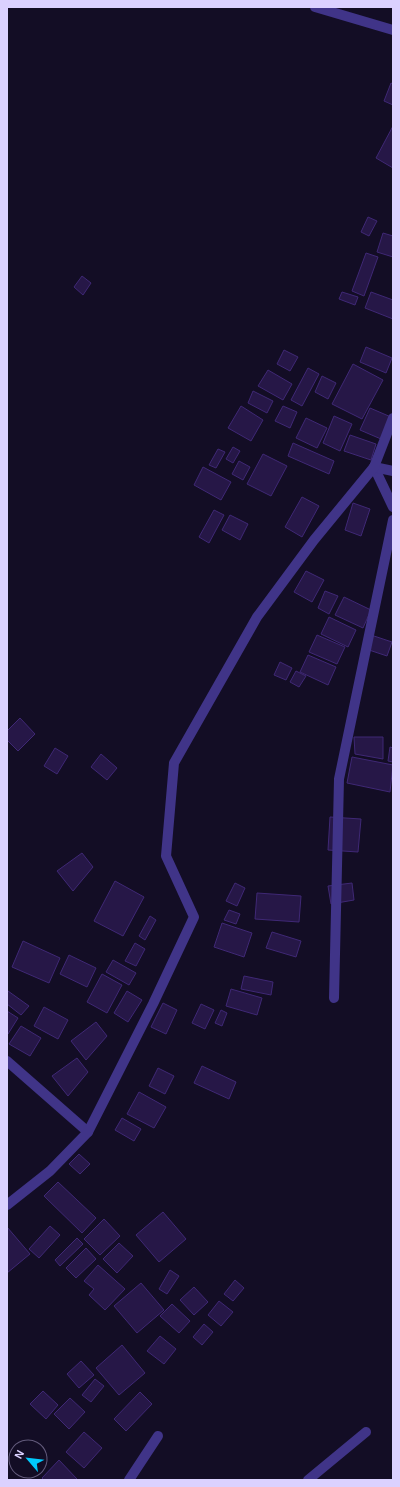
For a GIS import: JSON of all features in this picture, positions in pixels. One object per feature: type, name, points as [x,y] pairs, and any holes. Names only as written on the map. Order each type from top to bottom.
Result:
[{"type":"street","points":[[315,7],[393,30]]},
{"type":"street","points":[[7,1205],[50,1171],[88,1132],[153,1004],[194,917],[166,856],[174,763],[257,617],[314,540],[374,467],[393,418]]},
{"type":"street","points":[[374,467],[393,470]]},
{"type":"street","points":[[374,467],[393,507]]},
{"type":"street","points":[[334,998],[339,779],[393,520]]},
{"type":"street","points":[[7,1061],[88,1132]]},
{"type":"street","points":[[308,1480],[366,1432]]},
{"type":"street","points":[[129,1480],[158,1436]]},
{"type":"building","points":[[391,83],[393,84],[393,105],[384,101]]},
{"type":"building","points":[[393,126],[393,168],[376,158]]},
{"type":"building","points":[[368,217],[377,221],[369,236],[361,232]]},
{"type":"building","points":[[383,233],[393,236],[393,257],[377,252]]},
{"type":"building","points":[[366,253],[378,257],[364,296],[352,291]]},
{"type":"building","points":[[82,276],[91,283],[83,295],[74,287]]},
{"type":"building","points":[[342,292],[358,297],[355,305],[339,299]]},
{"type":"building","points":[[371,292],[393,300],[393,319],[365,308]]},
{"type":"building","points":[[366,347],[392,358],[386,373],[360,362]]},
{"type":"building","points":[[284,350],[298,357],[290,371],[277,364]]},
{"type":"building","points":[[353,364],[383,380],[362,419],[332,404]]},
{"type":"building","points":[[308,368],[319,374],[302,406],[291,400]]},
{"type":"building","points":[[268,370],[292,384],[283,400],[258,386]]},
{"type":"building","points":[[322,376],[336,383],[328,399],[315,392]]},
{"type":"building","points":[[253,391],[273,401],[267,413],[248,403]]},
{"type":"building","points":[[241,406],[263,420],[251,441],[228,428]]},
{"type":"building","points":[[283,406],[297,412],[290,428],[275,421]]},
{"type":"building","points":[[370,408],[391,417],[381,439],[360,430]]},
{"type":"building","points":[[334,416],[352,424],[340,451],[323,443]]},
{"type":"building","points":[[306,418],[327,428],[317,448],[296,438]]},
{"type":"building","points":[[350,435],[376,444],[371,460],[344,451]]},
{"type":"building","points":[[293,443],[334,461],[329,474],[288,456]]},
{"type":"building","points":[[233,447],[240,451],[233,463],[226,459]]},
{"type":"building","points":[[218,449],[225,452],[216,468],[209,465]]},
{"type":"building","points":[[263,454],[287,466],[271,496],[247,484]]},
{"type":"building","points":[[239,461],[250,467],[243,480],[232,474]]},
{"type":"building","points":[[203,467],[231,482],[221,500],[194,485]]},
{"type":"building","points":[[302,497],[319,506],[302,537],[285,527]]},
{"type":"building","points":[[353,503],[370,509],[361,536],[345,530]]},
{"type":"building","points":[[214,510],[224,515],[209,543],[199,537]]},
{"type":"building","points":[[230,515],[248,524],[240,540],[222,530]]},
{"type":"building","points":[[306,571],[324,580],[312,602],[294,592]]},
{"type":"building","points":[[325,591],[338,596],[329,614],[318,608]]},
{"type":"building","points":[[344,597],[371,610],[363,628],[335,615]]},
{"type":"building","points":[[329,617],[356,630],[348,647],[321,634]]},
{"type":"building","points":[[317,635],[345,647],[337,664],[309,652]]},
{"type":"building","points":[[371,635],[392,642],[387,656],[366,649]]},
{"type":"building","points":[[308,655],[336,667],[328,685],[300,672]]},
{"type":"building","points":[[280,662],[292,668],[286,680],[274,675]]},
{"type":"building","points":[[296,671],[306,676],[299,687],[290,682]]},
{"type":"building","points":[[20,718],[35,734],[18,751],[7,740],[7,731]]},
{"type":"building","points":[[354,737],[383,737],[383,759],[355,754]]},
{"type":"building","points":[[390,747],[393,748],[393,762],[388,761]]},
{"type":"building","points":[[55,748],[68,756],[57,774],[44,766]]},
{"type":"building","points":[[101,754],[117,768],[107,780],[91,767]]},
{"type":"building","points":[[352,757],[393,765],[390,792],[347,783]]},
{"type":"building","points":[[330,817],[361,819],[358,852],[328,850]]},
{"type":"building","points":[[82,853],[93,867],[73,891],[57,871]]},
{"type":"building","points":[[115,881],[144,897],[123,936],[94,921]]},
{"type":"building","points":[[235,883],[245,888],[237,906],[226,901]]},
{"type":"building","points":[[352,883],[354,900],[331,904],[328,886]]},
{"type":"building","points":[[257,893],[301,896],[299,922],[255,919]]},
{"type":"building","points":[[229,910],[240,914],[236,924],[224,920]]},
{"type":"building","points":[[150,916],[156,920],[145,940],[139,936]]},
{"type":"building","points":[[222,923],[252,933],[244,957],[214,947]]},
{"type":"building","points":[[272,932],[301,941],[296,957],[266,948]]},
{"type":"building","points":[[23,941],[60,958],[49,983],[12,967]]},
{"type":"building","points":[[135,943],[145,949],[136,966],[125,961]]},
{"type":"building","points":[[69,955],[96,968],[87,987],[60,974]]},
{"type":"building","points":[[113,960],[136,973],[129,985],[106,972]]},
{"type":"building","points":[[102,974],[122,985],[107,1013],[87,1002]]},
{"type":"building","points":[[244,976],[273,982],[271,995],[241,989]]},
{"type":"building","points":[[231,989],[262,998],[257,1015],[226,1006]]},
{"type":"building","points":[[8,991],[29,1006],[21,1015],[7,1004]]},
{"type":"building","points":[[127,991],[142,1000],[128,1022],[114,1013]]},
{"type":"building","points":[[163,1003],[177,1010],[166,1034],[151,1027]]},
{"type":"building","points":[[201,1004],[214,1010],[205,1029],[192,1023]]},
{"type":"building","points":[[44,1007],[68,1020],[58,1039],[34,1026]]},
{"type":"building","points":[[221,1010],[227,1013],[222,1026],[215,1023]]},
{"type":"building","points":[[7,1011],[18,1018],[8,1034],[7,1033]]},
{"type":"building","points":[[96,1022],[107,1036],[86,1060],[71,1041]]},
{"type":"building","points":[[21,1026],[41,1038],[30,1056],[9,1044]]},
{"type":"building","points":[[77,1058],[88,1072],[68,1096],[52,1076]]},
{"type":"building","points":[[202,1066],[236,1082],[229,1099],[194,1083]]},
{"type":"building","points":[[158,1068],[174,1076],[165,1094],[149,1086]]},
{"type":"building","points":[[139,1092],[166,1107],[154,1128],[127,1114]]},
{"type":"building","points":[[122,1118],[141,1129],[134,1141],[115,1130]]},
{"type":"building","points":[[79,1154],[90,1164],[80,1174],[69,1164]]},
{"type":"building","points":[[58,1182],[96,1218],[82,1233],[44,1196]]},
{"type":"building","points":[[163,1212],[186,1239],[159,1262],[136,1235]]},
{"type":"building","points":[[104,1219],[120,1236],[100,1255],[84,1239]]},
{"type":"building","points":[[50,1226],[60,1235],[39,1258],[29,1249]]},
{"type":"building","points":[[7,1227],[30,1254],[7,1273]]},
{"type":"building","points":[[77,1238],[83,1244],[60,1266],[55,1260]]},
{"type":"building","points":[[119,1243],[133,1256],[117,1273],[103,1259]]},
{"type":"building","points":[[86,1248],[96,1259],[76,1278],[66,1268]]},
{"type":"building","points":[[98,1265],[125,1289],[105,1310],[89,1295],[94,1289],[84,1281]]},
{"type":"building","points":[[170,1270],[179,1276],[167,1294],[159,1289]]},
{"type":"building","points":[[235,1280],[244,1288],[233,1301],[224,1294]]},
{"type":"building","points":[[141,1283],[164,1310],[137,1333],[114,1306]]},
{"type":"building","points":[[194,1287],[208,1302],[194,1315],[180,1300]]},
{"type":"building","points":[[219,1301],[233,1312],[221,1326],[208,1315]]},
{"type":"building","points":[[172,1304],[190,1321],[179,1333],[160,1316]]},
{"type":"building","points":[[204,1324],[213,1332],[202,1345],[193,1337]]},
{"type":"building","points":[[160,1336],[176,1349],[164,1364],[147,1351]]},
{"type":"building","points":[[122,1345],[145,1373],[119,1395],[96,1368]]},
{"type":"building","points":[[81,1361],[94,1375],[79,1388],[67,1374]]},
{"type":"building","points":[[95,1379],[104,1386],[91,1402],[82,1395]]},
{"type":"building","points":[[43,1391],[58,1405],[46,1419],[30,1404]]},
{"type":"building","points":[[140,1392],[152,1404],[126,1431],[114,1419]]},
{"type":"building","points":[[70,1398],[85,1412],[69,1429],[54,1414]]},
{"type":"building","points":[[84,1432],[102,1448],[84,1468],[66,1452]]},
{"type":"building","points":[[59,1460],[77,1479],[44,1480],[43,1479],[48,1479],[48,1472]]}]
